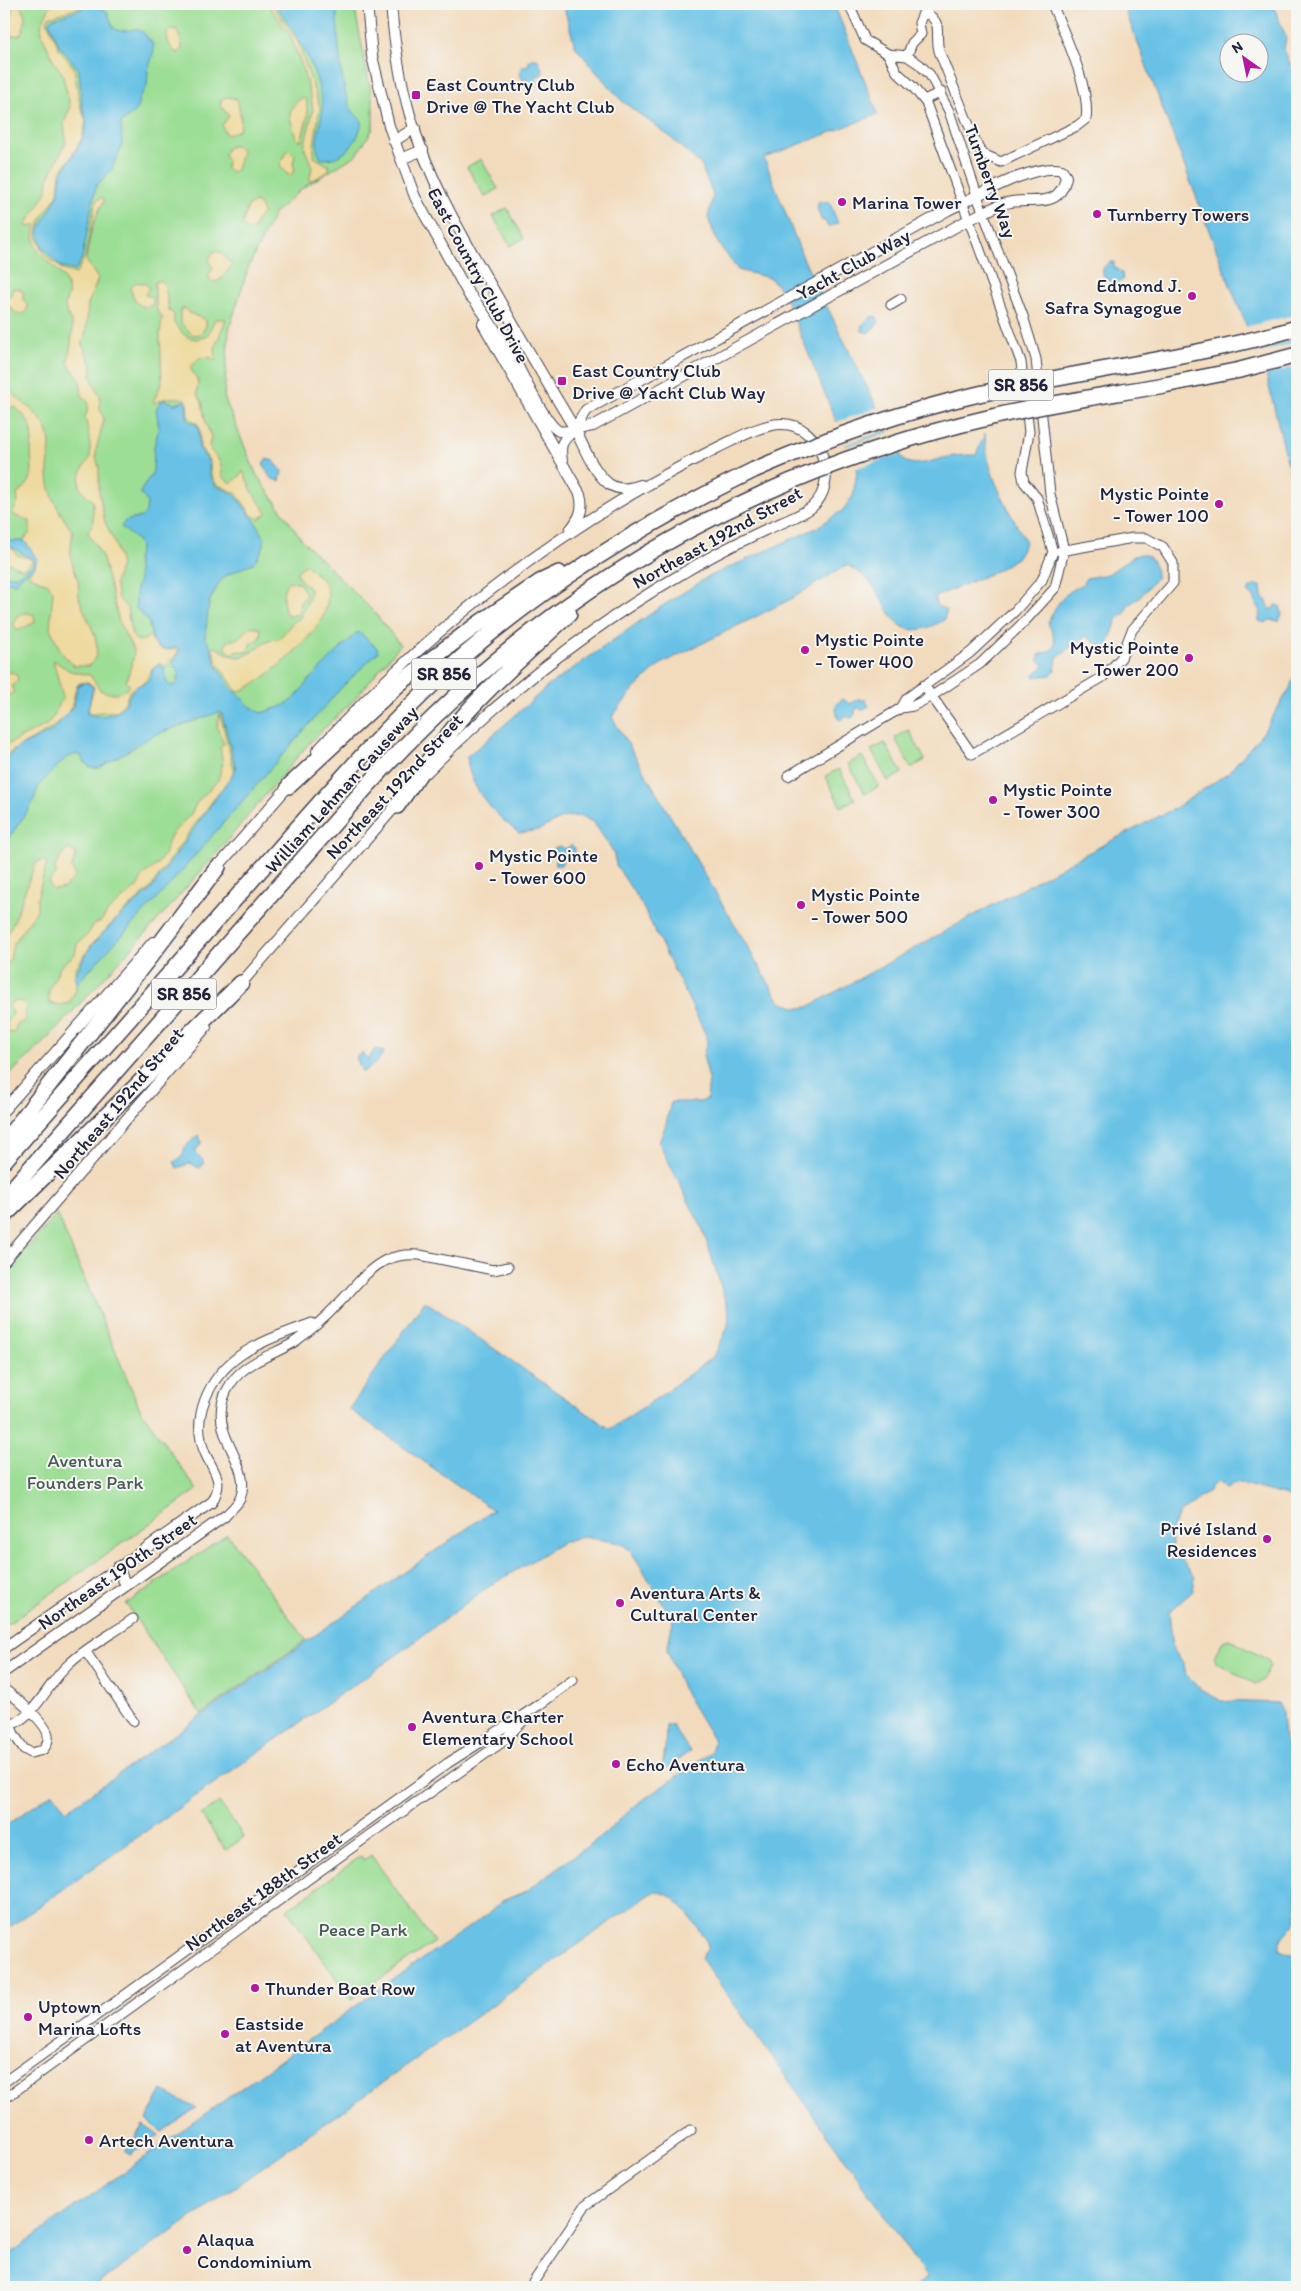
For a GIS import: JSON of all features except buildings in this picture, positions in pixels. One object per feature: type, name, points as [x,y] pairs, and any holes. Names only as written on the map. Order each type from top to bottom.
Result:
[{"type":"highway","name":"William Lehman Causeway","points":[[4,1161],[393,723],[455,664],[507,620],[568,575],[612,546],[669,512],[754,470],[843,433],[927,407],[1005,388],[1225,347],[1297,328]]},
{"type":"highway","name":"William Lehman Causeway","points":[[4,1198],[414,736],[457,695],[508,651],[547,620],[608,578],[688,530],[764,492],[874,450],[958,425],[1020,411],[1213,375],[1297,355]]},
{"type":"highway","points":[[289,786],[400,683],[478,624],[540,582],[612,546]]},
{"type":"highway","points":[[397,806],[433,754],[482,696],[608,578]]},
{"type":"highway","points":[[4,1142],[218,867]]},
{"type":"highway","points":[[4,1216],[241,983]]},
{"type":"street","name":"East Country Club Drive","points":[[367,4],[372,56],[394,141],[415,197],[468,291],[479,317],[580,494],[582,507],[576,522],[556,542]]},
{"type":"street","name":"East Country Club Drive","points":[[391,4],[402,78],[415,128],[422,150],[458,228],[598,473],[614,486],[629,489],[658,479]]},
{"type":"street","name":"Turnberry Way","points":[[849,4],[865,40],[888,54],[907,56],[930,75],[941,92],[1010,280],[1036,359],[1050,494],[1064,550]]},
{"type":"street","points":[[907,56],[912,43],[921,34],[919,23],[924,8],[938,25],[939,33],[936,41],[939,50],[962,111],[983,154],[1001,162],[1086,120],[1087,112],[1080,76],[1052,4]]},
{"type":"street","name":"Turnberry Way","points":[[888,54],[897,72],[924,100],[1021,362],[1029,432],[1022,472],[1024,482],[1037,498],[1053,552]]},
{"type":"street","points":[[924,100],[941,92]]},
{"type":"street","points":[[394,141],[415,128]]},
{"type":"street","points":[[401,159],[422,150]]},
{"type":"street","name":"Yacht Club Way","points":[[1053,167],[1062,170],[1066,177],[1064,189],[1054,198],[1045,202],[1021,200],[1003,204],[968,220],[593,426],[574,429],[586,410],[961,204],[1004,183],[1038,170],[1053,167]]},
{"type":"street","points":[[994,285],[1010,280]]},
{"type":"street","points":[[468,291],[514,361],[552,425],[562,432],[574,429]]},
{"type":"street","points":[[891,305],[901,299]]},
{"type":"street","points":[[1021,362],[1036,359]]},
{"type":"street","name":"Northeast 192nd Street","points":[[4,1110],[339,727],[407,660],[482,596],[556,542],[658,479],[751,433],[782,424],[801,429],[813,440],[822,455],[826,475],[824,490],[810,508],[733,545],[685,572],[599,626],[543,668],[481,720],[439,760],[397,806],[241,983],[98,1154],[4,1261]]},
{"type":"street","points":[[562,461],[560,446],[564,438],[574,429]]},
{"type":"street","points":[[1029,432],[1044,431]]},
{"type":"street","points":[[1037,498],[1050,494]]},
{"type":"street","points":[[901,708],[906,698],[924,684],[970,652],[1015,611],[1042,580],[1053,552],[1133,538],[1146,538],[1163,547],[1173,563],[1173,584],[1132,630],[1121,658],[1103,676],[972,754],[967,744],[924,684]]},
{"type":"street","points":[[788,776],[901,708],[913,706],[932,696],[980,664],[1025,621],[1055,588],[1064,550]]},
{"type":"street","points":[[225,1516],[239,1501],[243,1488],[242,1472],[225,1440],[222,1405],[228,1388],[235,1378],[253,1362],[293,1342],[319,1321],[375,1267],[397,1256],[408,1254],[433,1256],[493,1270],[508,1267]]},
{"type":"street","points":[[212,1502],[218,1492],[219,1484],[216,1473],[205,1451],[199,1424],[202,1405],[210,1387],[225,1368],[239,1355],[319,1321]]},
{"type":"street","name":"Northeast 190th Street","points":[[4,1648],[212,1502]]},
{"type":"street","name":"Northeast 190th Street","points":[[4,1672],[225,1516]]},
{"type":"street","points":[[118,1567],[126,1586]]},
{"type":"street","points":[[7,1726],[30,1712],[69,1664],[133,1619]]},
{"type":"street","points":[[86,1652],[133,1721]]},
{"type":"street","name":"Northeast 188th Street","points":[[4,2082],[448,1762],[539,1706],[573,1680]]},
{"type":"street","points":[[4,1689],[30,1712],[47,1731],[49,1738],[43,1750],[31,1753],[24,1749],[7,1726],[4,1712]]},
{"type":"street","name":"Northeast 188th Street","points":[[4,2100],[368,1836],[501,1743],[539,1706]]},
{"type":"street","points":[[530,2287],[585,2206],[691,2130]]},
{"type":"green space","points":[[4,4],[354,4],[373,104],[373,129],[356,155],[301,189],[274,214],[248,268],[229,330],[224,397],[256,474],[302,540],[374,612],[400,645],[355,699],[310,742],[156,922],[49,1037],[4,1080]]},
{"type":"green space","points":[[481,159],[498,189],[485,197],[467,167]]},
{"type":"green space","points":[[507,208],[524,238],[510,246],[493,216]]},
{"type":"green space","points":[[909,730],[925,760],[911,768],[895,738]]},
{"type":"green space","points":[[885,743],[902,773],[888,781],[871,750]]},
{"type":"green space","points":[[862,756],[879,786],[865,794],[848,764]]},
{"type":"green space","points":[[839,769],[855,799],[841,807],[825,776]]},
{"type":"green space","name":"Aventura Founders Park","points":[[57,1214],[140,1409],[197,1490],[4,1627],[4,1275]]},
{"type":"green space","points":[[227,1534],[306,1640],[201,1714],[126,1604]]},
{"type":"green space","points":[[1229,1639],[1268,1660],[1270,1666],[1262,1681],[1255,1684],[1216,1662],[1214,1656],[1223,1641]]},
{"type":"green space","points":[[219,1802],[244,1837],[226,1850],[201,1815]]},
{"type":"green space","name":"Peace Park","points":[[371,1855],[434,1942],[351,1999],[287,1910],[361,1856],[364,1860]]},
{"type":"sand","points":[[51,4],[90,4],[49,17],[47,21],[59,49],[74,68],[80,105],[86,121],[82,138],[60,172],[58,194],[44,214],[37,230],[37,238],[45,255],[63,270],[76,274],[85,257],[96,201],[102,197],[104,201],[94,222],[86,260],[98,279],[88,304],[86,331],[82,344],[92,365],[91,377],[100,396],[100,409],[104,419],[96,450],[99,467],[99,492],[105,522],[115,543],[121,565],[115,583],[118,598],[127,608],[131,632],[134,638],[139,641],[146,639],[150,635],[157,647],[167,650],[177,649],[178,652],[166,667],[159,663],[153,667],[144,682],[130,690],[125,702],[117,711],[90,713],[88,709],[94,687],[88,682],[79,683],[72,706],[64,717],[48,730],[4,757],[4,746],[46,725],[53,717],[63,697],[53,660],[70,671],[90,675],[100,690],[116,693],[130,686],[126,681],[134,651],[120,625],[102,556],[88,533],[93,524],[93,502],[82,490],[79,482],[83,469],[90,458],[90,442],[85,416],[88,411],[88,402],[82,395],[80,380],[68,363],[72,330],[65,307],[68,289],[65,280],[36,246],[34,236],[36,224],[30,227],[26,225],[47,192],[48,179],[66,142],[64,123],[70,108],[62,73],[54,62],[42,35],[41,25]]},
{"type":"sand","points":[[268,4],[272,4],[298,43],[320,107],[314,144],[314,157],[329,166],[328,172],[309,182],[312,167],[304,147],[313,110],[311,98],[301,63],[290,35]]},
{"type":"sand","points":[[18,5],[25,15],[24,27],[20,35],[9,36],[4,30],[4,24],[12,17],[12,6]]},
{"type":"sand","points":[[172,29],[177,30],[182,44],[182,49],[178,53],[171,48],[168,40],[167,34]]},
{"type":"sand","points":[[226,97],[237,99],[241,123],[239,130],[226,135],[222,125],[229,116],[220,105],[221,100]]},
{"type":"sand","points":[[302,98],[306,99],[308,115],[301,141],[296,136],[290,114],[294,104]]},
{"type":"sand","points":[[237,146],[242,151],[237,169],[232,172],[226,169],[227,161],[224,155],[227,148]]},
{"type":"sand","points":[[289,150],[295,155],[293,164],[295,169],[292,174],[288,175],[280,165],[286,152]]},
{"type":"sand","points":[[255,202],[260,205],[263,213],[257,219],[254,229],[249,231],[242,225],[248,206]]},
{"type":"sand","points":[[216,251],[221,253],[232,265],[223,277],[216,282],[211,281],[208,275],[213,269],[209,260],[212,253]]},
{"type":"sand","points":[[159,280],[165,285],[169,311],[174,314],[174,323],[188,337],[196,339],[207,336],[215,319],[226,319],[215,347],[216,361],[210,357],[199,358],[190,368],[198,381],[197,394],[202,402],[205,420],[211,437],[209,446],[220,463],[222,476],[231,483],[243,471],[253,493],[267,513],[259,519],[252,515],[236,493],[216,484],[211,474],[210,462],[200,447],[200,428],[197,423],[188,417],[187,400],[171,398],[163,399],[156,403],[153,402],[162,383],[160,334],[162,317],[157,311],[155,288],[155,282]]},
{"type":"sand","points":[[136,282],[148,286],[149,288],[145,295],[153,297],[151,306],[139,305],[135,299],[130,288]]},
{"type":"sand","points":[[18,288],[23,292],[23,299],[28,306],[26,312],[20,315],[4,304],[5,298],[12,296],[12,289]]},
{"type":"sand","points":[[185,308],[189,313],[206,320],[206,326],[201,334],[193,335],[180,322],[180,310]]},
{"type":"sand","points":[[4,385],[36,414],[48,431],[50,442],[48,472],[50,489],[59,511],[73,532],[71,557],[73,568],[78,580],[80,600],[97,644],[94,660],[88,666],[74,666],[61,652],[50,628],[53,591],[48,584],[28,575],[36,564],[23,541],[30,532],[30,521],[15,516],[13,512],[18,502],[17,494],[28,484],[32,474],[32,434],[25,417],[15,407],[4,408]]},
{"type":"sand","points":[[4,544],[14,550],[17,555],[31,559],[32,562],[23,569],[4,561]]},
{"type":"sand","points":[[306,564],[323,581],[327,589],[327,603],[323,617],[297,649],[271,672],[247,688],[237,692],[217,662],[212,647],[239,657],[249,654],[262,644],[279,639],[292,623],[300,618],[310,596],[310,589],[298,577],[297,572]]},
{"type":"sand","points":[[290,581],[299,583],[306,593],[305,598],[299,602],[300,609],[298,614],[291,616],[286,614],[283,596],[285,587]]},
{"type":"sand","points":[[28,613],[34,615],[35,622],[16,630],[15,620],[20,615]]},
{"type":"sand","points":[[252,626],[259,628],[261,631],[260,638],[251,643],[247,652],[238,651],[231,654],[225,647],[227,642],[238,638]]},
{"type":"sand","points":[[12,672],[16,674],[18,679],[13,685],[13,693],[9,695],[4,691],[4,674]]},
{"type":"sand","points":[[220,714],[234,770],[233,774],[189,832],[149,890],[121,914],[92,944],[75,969],[76,990],[69,1003],[59,1005],[49,1003],[49,990],[60,967],[75,954],[77,944],[88,934],[93,925],[101,921],[109,910],[137,887],[144,874],[156,866],[164,855],[169,839],[176,829],[191,814],[197,802],[218,780],[223,763],[220,747],[224,744],[217,727]]},
{"type":"sand","points":[[67,849],[75,852],[76,855],[72,867],[75,877],[64,888],[54,890],[50,887],[49,881],[56,875],[55,866]]},
{"type":"sand","points":[[42,860],[47,863],[37,899],[37,910],[13,944],[10,960],[4,964],[4,939],[14,921],[35,864]]},
{"type":"sand","points":[[15,1001],[23,1002],[26,1005],[25,1020],[16,1025],[15,1032],[11,1033],[7,1030],[7,1021],[13,1014],[9,1004]]},
{"type":"water","points":[[275,4],[336,4],[344,87],[352,110],[362,121],[357,137],[349,149],[337,157],[321,159],[318,153],[317,139],[322,116],[319,88],[304,50]]},
{"type":"water","points":[[563,4],[834,4],[878,114],[764,158],[803,258],[903,460],[908,463],[919,464],[952,456],[976,455],[985,433],[986,448],[993,476],[1026,542],[1017,558],[996,571],[935,597],[936,605],[947,610],[944,620],[926,628],[913,630],[903,627],[895,620],[874,587],[864,576],[847,565],[791,599],[661,664],[634,689],[612,717],[780,1002],[797,1008],[808,1007],[1076,859],[1177,807],[1228,773],[1262,734],[1290,688],[1297,668],[1297,1502],[1287,1496],[1239,1483],[1225,1488],[1218,1482],[1211,1486],[1209,1491],[1179,1514],[1171,1530],[1172,1548],[1195,1577],[1193,1591],[1169,1612],[1173,1649],[1184,1665],[1186,1675],[1202,1691],[1222,1701],[1278,1703],[1282,1711],[1284,1740],[1297,1758],[1297,1922],[1280,1942],[1280,1950],[1290,1954],[1297,1954],[1297,2287],[914,2287],[927,2278],[835,2145],[701,1958],[708,1948],[707,1942],[684,1908],[668,1895],[660,1892],[651,1893],[93,2287],[4,2287],[4,2258],[409,1968],[488,1914],[502,1901],[526,1891],[603,1835],[636,1805],[711,1752],[714,1741],[682,1688],[667,1650],[673,1621],[630,1550],[620,1543],[584,1537],[571,1539],[485,1589],[409,1646],[4,1931],[4,1827],[53,1793],[66,1811],[493,1510],[349,1409],[425,1301],[610,1429],[660,1396],[714,1356],[728,1326],[729,1312],[703,1230],[659,1143],[671,1102],[701,1102],[707,1099],[709,1079],[703,1055],[707,1043],[706,1035],[642,905],[616,865],[613,851],[594,823],[582,816],[564,817],[539,830],[519,833],[484,800],[472,779],[467,756],[548,686],[656,610],[706,578],[816,528],[843,510],[853,496],[857,472],[783,292],[770,278],[738,270],[718,243],[708,218],[713,195],[701,165],[669,136],[622,101],[592,67],[575,46]]},
{"type":"water","points":[[1123,4],[1273,4],[1286,38],[1284,49],[1297,81],[1297,502],[1266,374],[1224,270]]},
{"type":"water","points":[[93,5],[107,11],[113,27],[117,30],[136,29],[143,32],[153,44],[154,51],[148,70],[147,86],[139,98],[137,110],[121,123],[122,145],[112,169],[96,186],[82,258],[75,271],[61,267],[43,248],[38,232],[58,195],[61,174],[80,144],[86,128],[79,70],[59,45],[49,22],[51,19]]},
{"type":"water","points":[[533,58],[538,60],[543,72],[541,75],[536,76],[537,82],[528,83],[527,79],[523,80],[519,73],[522,66],[529,65],[529,61]]},
{"type":"water","points":[[819,201],[823,203],[829,201],[838,223],[828,227],[825,221],[821,220],[817,207]]},
{"type":"water","points":[[1109,262],[1114,262],[1114,267],[1122,273],[1123,280],[1114,284],[1103,275],[1103,268]]},
{"type":"water","points":[[872,316],[877,317],[879,323],[868,333],[862,331],[861,326]]},
{"type":"water","points":[[166,400],[175,404],[186,402],[188,421],[196,424],[199,428],[199,448],[209,462],[209,474],[215,485],[235,495],[255,521],[264,537],[264,545],[253,563],[227,575],[219,583],[209,602],[205,638],[211,647],[216,665],[231,688],[250,706],[261,713],[283,706],[295,698],[309,680],[356,633],[360,633],[377,648],[378,652],[340,689],[166,889],[77,983],[75,978],[77,970],[92,945],[118,918],[150,891],[236,769],[222,714],[219,712],[154,735],[99,768],[90,767],[81,756],[76,754],[66,758],[39,785],[32,804],[4,845],[4,759],[19,747],[52,731],[74,705],[77,686],[86,682],[93,687],[87,714],[103,716],[119,711],[133,691],[148,681],[153,668],[159,665],[164,668],[166,681],[169,685],[173,686],[177,682],[179,674],[173,663],[180,649],[176,647],[165,650],[154,644],[148,621],[136,608],[136,586],[139,581],[137,560],[140,547],[137,540],[121,527],[125,521],[142,517],[146,513],[147,502],[140,492],[153,472],[154,447],[159,428],[156,409],[161,401]]},
{"type":"water","points":[[266,459],[274,461],[282,471],[280,481],[273,479],[269,475],[263,464]]},
{"type":"water","points":[[4,538],[6,541],[25,541],[37,559],[35,567],[15,583],[6,582],[4,576],[18,575],[33,565],[33,559],[4,543]]},
{"type":"water","points":[[1141,554],[1149,557],[1153,562],[1156,578],[1140,597],[1127,606],[1126,612],[1116,620],[1109,648],[1099,646],[1086,636],[1057,657],[1055,671],[1051,675],[1034,677],[1034,674],[1045,665],[1039,661],[1039,655],[1051,650],[1054,646],[1054,639],[1048,623],[1062,599],[1081,585],[1086,578],[1108,574],[1134,556]]},
{"type":"water","points":[[1256,585],[1261,586],[1262,597],[1267,601],[1269,609],[1273,609],[1276,605],[1280,606],[1282,614],[1279,621],[1270,620],[1265,623],[1259,621],[1260,608],[1256,605],[1254,597],[1248,593],[1250,588]]},
{"type":"water","points":[[860,698],[862,701],[865,699],[869,706],[861,710],[856,708],[852,718],[846,716],[841,720],[838,719],[836,708],[840,701],[843,699],[850,704]]},
{"type":"water","points":[[572,845],[575,849],[574,854],[565,856],[561,865],[556,865],[554,848],[559,846],[565,849]]},
{"type":"water","points":[[375,1049],[384,1052],[374,1064],[362,1072],[356,1057],[362,1053],[368,1060]]},
{"type":"water","points":[[198,1135],[202,1142],[195,1152],[203,1160],[203,1165],[199,1168],[190,1163],[177,1168],[174,1162],[182,1157],[185,1147]]},
{"type":"water","points":[[672,1725],[690,1751],[667,1768],[662,1766],[666,1726]]},
{"type":"water","points":[[162,2091],[196,2108],[162,2132],[146,2120]]},
{"type":"water","points":[[143,2125],[159,2135],[130,2155],[125,2152]]},
{"type":"pier","points":[[1297,314],[1297,339],[1254,350],[1245,327]]},
{"type":"pier","points":[[1297,342],[1297,366],[1264,375],[1255,353]]},
{"type":"pier","points":[[880,407],[890,429],[844,445],[834,423]]},
{"type":"pier","points":[[892,431],[902,453],[854,469],[844,447]]},
{"type":"place","name":"East Country Club Drive @ The Yacht Club","points":[[416,95]]},
{"type":"place","name":"Marina Tower","points":[[842,202]]},
{"type":"place","name":"Turnberry Towers","points":[[1097,214]]},
{"type":"place","name":"Edmond J. Safra Synagogue","points":[[1192,296]]},
{"type":"place","name":"East Country Club Drive @ Yacht Club Way","points":[[562,381]]},
{"type":"place","name":"Mystic Pointe - Tower 100","points":[[1219,504]]},
{"type":"place","name":"Mystic Pointe - Tower 400","points":[[805,650]]},
{"type":"place","name":"Mystic Pointe - Tower 200","points":[[1189,658]]},
{"type":"place","name":"Mystic Pointe - Tower 300","points":[[993,800]]},
{"type":"place","name":"Mystic Pointe - Tower 600","points":[[479,866]]},
{"type":"place","name":"Mystic Pointe - Tower 500","points":[[801,905]]},
{"type":"place","name":"Privé Island Residences","points":[[1267,1539]]},
{"type":"place","name":"Aventura Arts & Cultural Center","points":[[620,1603]]},
{"type":"place","name":"Aventura Charter Elementary School","points":[[412,1727]]},
{"type":"place","name":"Echo Aventura","points":[[616,1764]]},
{"type":"place","name":"Thunder Boat Row","points":[[255,1988]]},
{"type":"place","name":"Uptown Marina Lofts","points":[[28,2017]]},
{"type":"place","name":"Eastside at Aventura","points":[[225,2034]]},
{"type":"place","name":"Artech Aventura","points":[[89,2140]]},
{"type":"place","name":"Alaqua Condominium","points":[[187,2250]]}]
